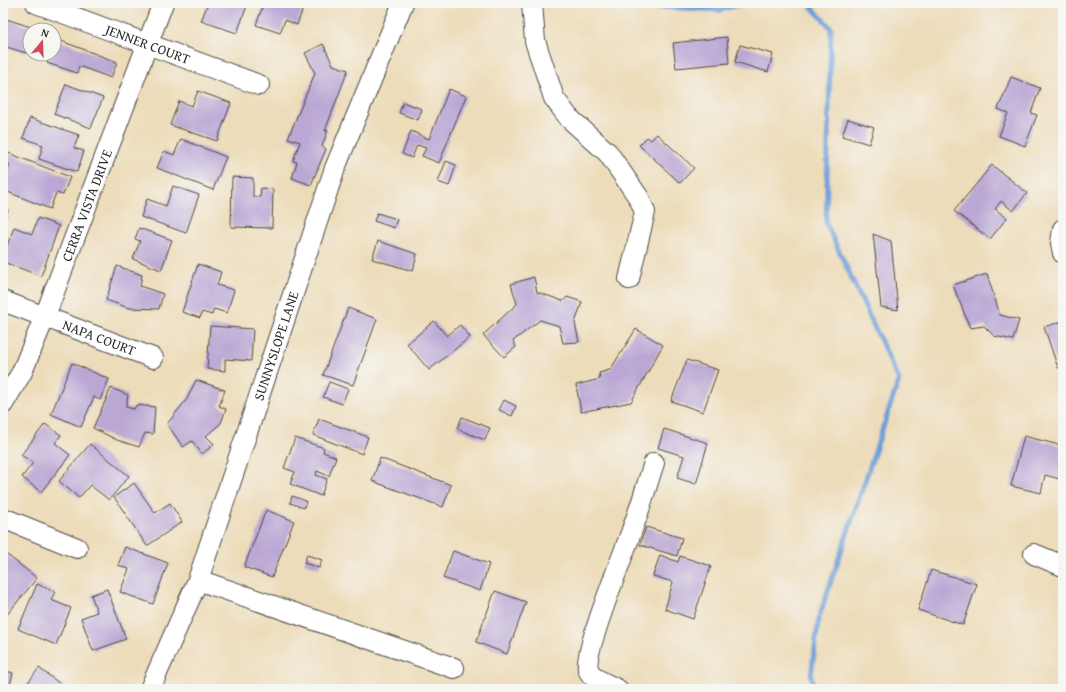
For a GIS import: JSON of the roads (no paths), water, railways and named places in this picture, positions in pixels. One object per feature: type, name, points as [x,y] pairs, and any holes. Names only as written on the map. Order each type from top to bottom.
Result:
[{"type":"street","name":"JENNER COURT","points":[[36,3],[259,85]]},
{"type":"street","name":"CERRA VISTA DRIVE","points":[[3,404],[22,372],[45,316],[149,44],[163,3]]},
{"type":"street","name":"SUNNYSLOPE LANE","points":[[150,689],[198,580],[335,168],[403,3]]},
{"type":"street","points":[[532,3],[535,41],[554,98],[569,118],[608,153],[639,198],[645,212],[629,279]]},
{"type":"street","points":[[1063,229],[1061,243],[1063,253]]},
{"type":"street","name":"NAPA COURT","points":[[3,301],[153,358]]},
{"type":"street","points":[[617,689],[594,678],[588,668],[590,653],[599,621],[633,527],[654,463]]},
{"type":"street","points":[[3,518],[77,548]]},
{"type":"street","points":[[1034,554],[1063,566]]},
{"type":"street","points":[[198,580],[454,668]]},
{"type":"waterway","points":[[657,3],[658,7],[721,10],[744,3]]},
{"type":"waterway","points":[[808,3],[831,28],[826,223],[899,380],[819,617],[811,676],[815,689]]}]
